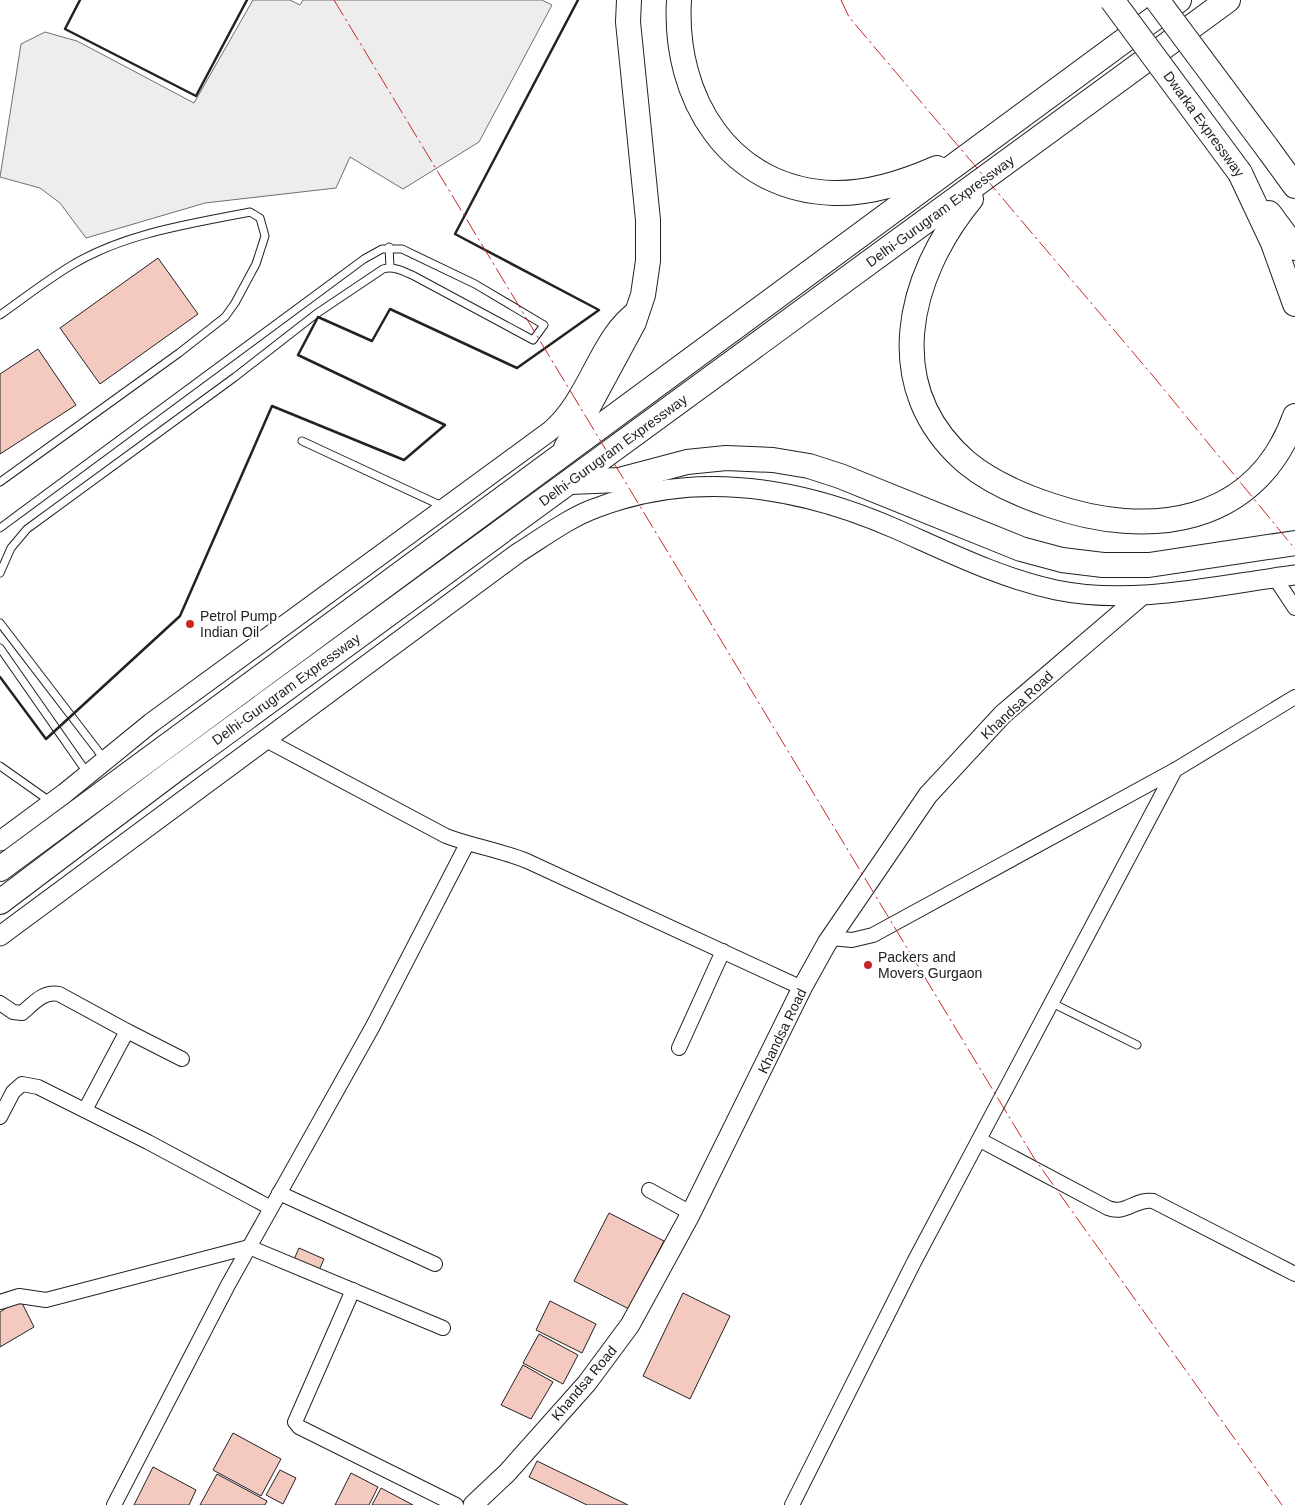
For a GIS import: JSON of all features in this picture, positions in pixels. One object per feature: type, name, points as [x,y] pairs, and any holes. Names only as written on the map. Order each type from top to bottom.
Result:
[{"type":"highway","points":[[562,454],[622,345],[638,309],[648,261],[648,220],[628,22],[629,0]]},
{"type":"highway","points":[[679,0],[682,55],[695,101],[716,135],[734,155],[766,175],[804,190],[835,193],[858,191],[912,179],[974,152]]},
{"type":"highway","name":"Dwarka Expressway","points":[[1112,0],[1295,248]]},
{"type":"highway","points":[[1157,0],[1295,186]]},
{"type":"highway","name":"Delhi-Gurugram Expressway","points":[[0,869],[1179,0]]},
{"type":"highway","name":"Delhi-Gurugram Expressway","points":[[0,902],[184,764],[1228,0]]},
{"type":"highway","points":[[1268,149],[1295,172]]},
{"type":"highway","points":[[1240,173],[1273,244],[1295,304]]},
{"type":"highway","points":[[991,174],[953,220],[934,253],[920,287],[912,330],[914,367],[924,403],[940,433],[967,463],[1006,487],[1070,512],[1128,522],[1172,521],[1217,506],[1252,482],[1275,456],[1295,416]]},
{"type":"highway","points":[[570,482],[619,480],[697,461],[726,458],[773,460],[809,466],[840,476],[1021,549],[1062,560],[1104,565],[1149,565],[1295,543]]},
{"type":"main road","points":[[0,841],[52,803],[151,723],[558,424],[579,396],[623,319],[638,309]]},
{"type":"main road","points":[[0,936],[518,553],[594,508],[624,498],[684,486],[717,486],[808,496],[858,512],[978,565],[1022,581],[1090,596],[1141,596],[1295,575]]},
{"type":"main road","name":"Khandsa Road","points":[[473,1505],[507,1473],[606,1360],[630,1325],[691,1213],[802,988],[830,938],[928,795],[1003,714],[1141,596]]},
{"type":"street","points":[[1276,578],[1295,608]]},
{"type":"street","points":[[830,938],[852,940],[873,935],[1175,770],[1295,697]]},
{"type":"street","points":[[266,740],[383,804],[467,844],[494,848],[527,861],[802,988]]},
{"type":"street","points":[[792,1505],[889,1310],[1175,770]]},
{"type":"street","points":[[114,1505],[249,1247],[373,1026],[467,844]]},
{"type":"street","points":[[679,1048],[724,951]]},
{"type":"street","points":[[0,1003],[13,1012],[22,1013],[43,996],[52,993],[59,994],[182,1059]]},
{"type":"street","points":[[85,1110],[127,1031]]},
{"type":"street","points":[[0,1117],[13,1092],[22,1084],[38,1087],[271,1208]]},
{"type":"street","points":[[980,1140],[1108,1208],[1122,1211],[1140,1202],[1153,1201],[1295,1274]]},
{"type":"street","points":[[649,1190],[691,1213]]},
{"type":"street","points":[[279,1193],[435,1264]]},
{"type":"street","points":[[0,1302],[19,1296],[46,1300],[249,1247],[443,1328]]},
{"type":"street","points":[[353,1290],[295,1420],[296,1425],[456,1505]]},
{"type":"lane","points":[[0,316],[73,264],[122,243],[169,228],[245,213],[255,213],[260,218],[265,236],[256,264],[235,303],[224,317],[180,353],[0,482]]},
{"type":"lane","points":[[389,247],[390,267]]},
{"type":"lane","points":[[0,528],[374,252],[389,247],[402,249],[475,284],[544,325],[533,340],[462,300],[400,270],[390,267],[378,272],[316,314],[235,377],[27,529],[11,548],[0,573]]},
{"type":"lane","points":[[302,441],[445,507]]},
{"type":"lane","points":[[0,623],[106,760]]},
{"type":"lane","points":[[0,648],[89,774]]},
{"type":"lane","points":[[0,766],[52,803]]},
{"type":"lane","points":[[1052,1003],[1137,1045]]},
{"type":"shaded area","points":[[253,0],[290,0],[300,5],[303,0],[542,0],[552,5],[479,142],[403,189],[350,157],[336,188],[205,203],[86,238],[60,203],[40,188],[0,177],[21,44],[45,32],[77,41],[194,103]]},
{"type":"building","points":[[158,258],[198,314],[100,384],[60,328]]},
{"type":"building","points":[[38,349],[76,405],[0,454],[0,374]]},
{"type":"building","points":[[609,1213],[664,1241],[629,1309],[574,1281]]},
{"type":"building","points":[[299,1248],[324,1259],[317,1275],[292,1264]]},
{"type":"building","points":[[683,1293],[730,1316],[690,1399],[643,1376]]},
{"type":"building","points":[[20,1299],[34,1327],[0,1347],[0,1312]]},
{"type":"building","points":[[550,1301],[596,1324],[582,1353],[536,1330]]},
{"type":"building","points":[[539,1334],[578,1355],[563,1384],[523,1363]]},
{"type":"building","points":[[523,1365],[553,1382],[531,1419],[501,1405]]},
{"type":"building","points":[[233,1433],[281,1459],[261,1496],[213,1470]]},
{"type":"building","points":[[537,1461],[628,1505],[587,1505],[529,1477]]},
{"type":"building","points":[[153,1467],[196,1490],[189,1505],[134,1505]]},
{"type":"building","points":[[280,1470],[296,1478],[283,1504],[266,1495]]},
{"type":"building","points":[[351,1473],[378,1487],[369,1505],[335,1505]]},
{"type":"building","points":[[217,1474],[267,1501],[265,1505],[200,1505]]},
{"type":"building","points":[[381,1488],[413,1505],[372,1505]]},
{"type":"wall","points":[[80,0],[65,29],[196,96],[247,0]]},
{"type":"wall","points":[[0,677],[46,739],[180,616],[272,406],[404,460],[445,425],[298,355],[318,317],[372,341],[390,309],[517,368],[599,310],[455,234],[578,0]]},
{"type":"power","points":[[334,0],[1034,1158],[1282,1505]]},
{"type":"power","points":[[841,0],[849,17],[1153,376],[1295,549]]},
{"type":"place","name":"Petrol Pump Indian Oil","points":[[190,624]]},
{"type":"place","name":"Packers and Movers Gurgaon","points":[[868,965]]}]
